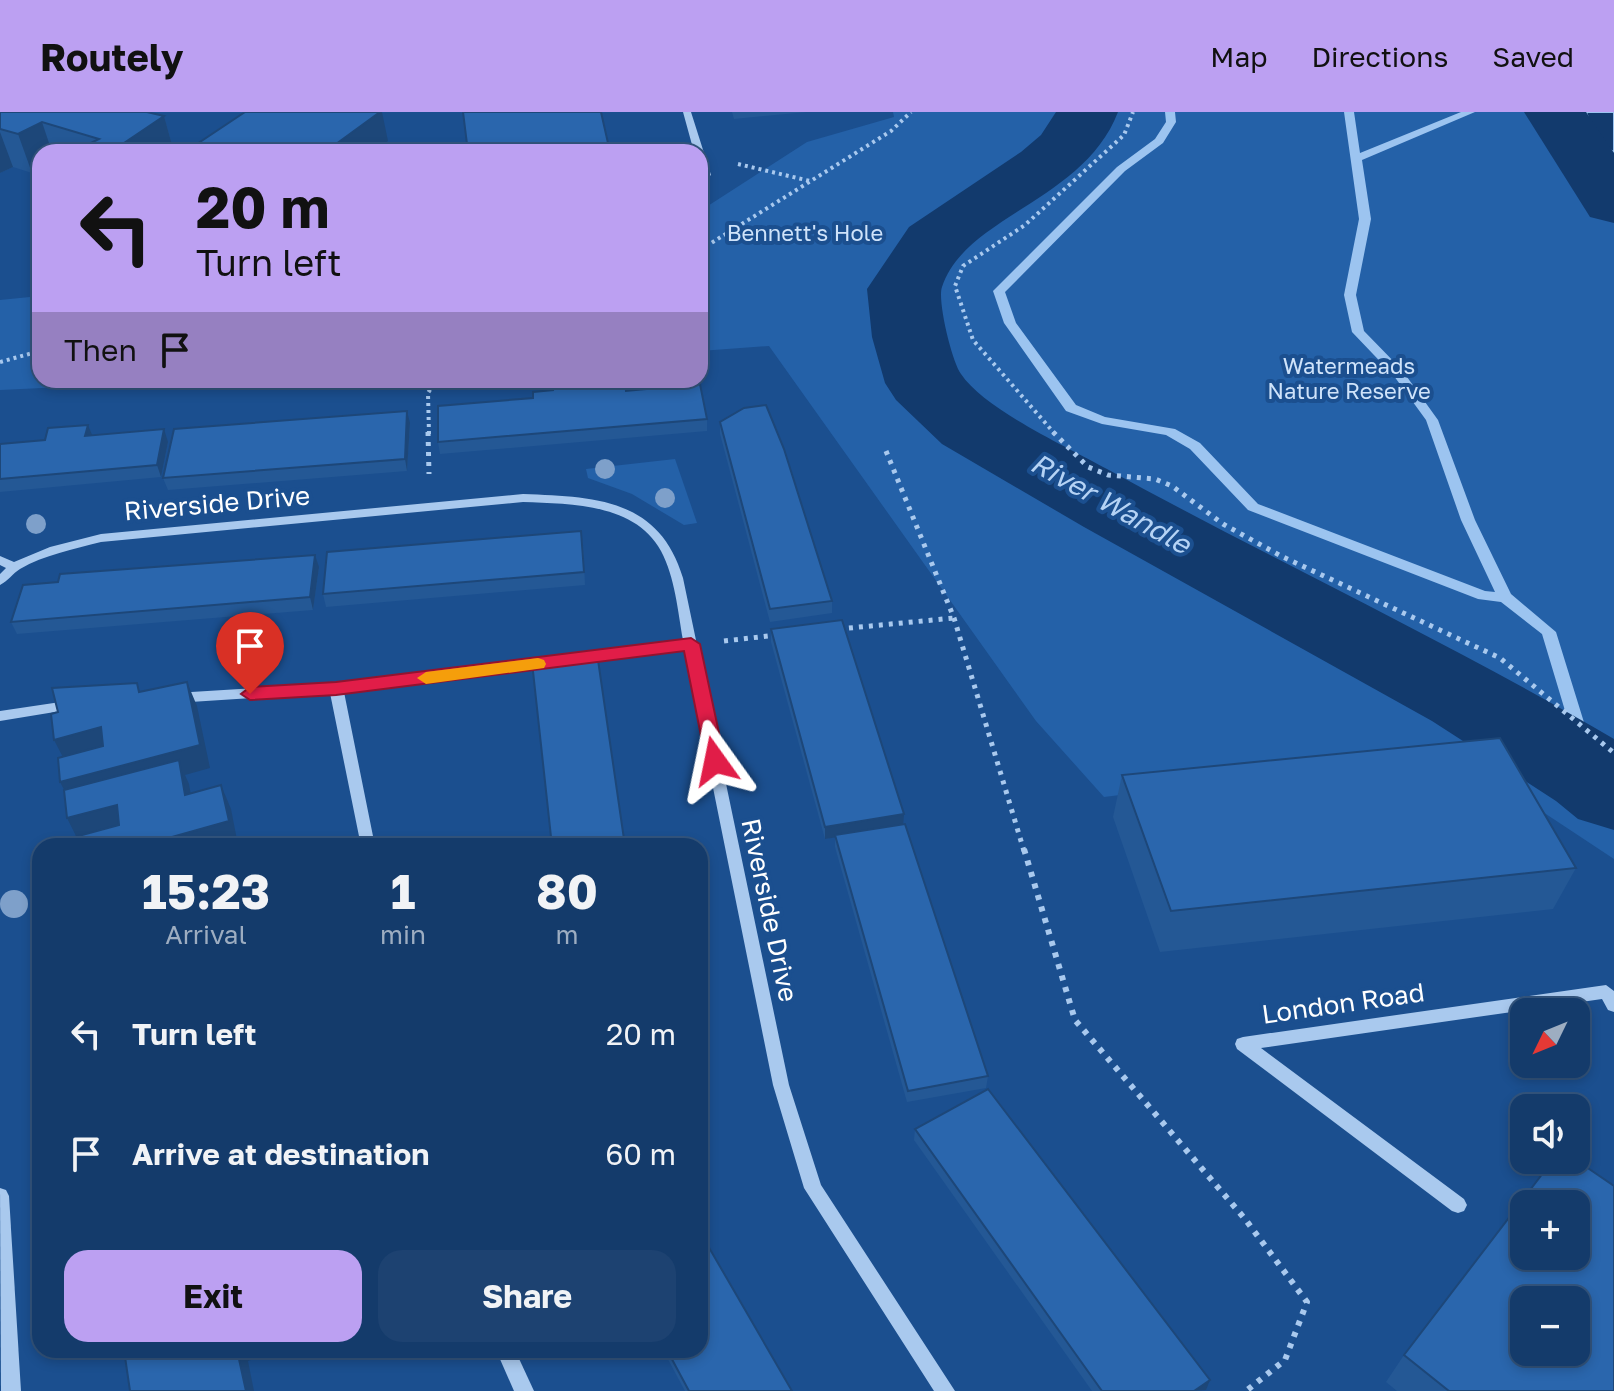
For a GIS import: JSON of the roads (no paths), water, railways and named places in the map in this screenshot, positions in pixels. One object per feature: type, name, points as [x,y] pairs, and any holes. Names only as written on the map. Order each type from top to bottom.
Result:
[{"type":"street","points":[[687,112],[697,144]]},
{"type":"street","name":"Riverside Drive","points":[[7,563],[101,538],[523,498],[574,500],[616,509],[647,526],[666,546],[677,578],[781,1085],[813,1188],[945,1391]]},
{"type":"street","points":[[0,581],[7,563]]},
{"type":"street","points":[[154,699],[336,688],[691,644]]},
{"type":"street","points":[[336,688],[366,838]]},
{"type":"street","points":[[0,716],[93,703]]},
{"type":"street","name":"London Road","points":[[1458,1205],[1243,1044],[1606,992],[1614,1005]]},
{"type":"street","points":[[0,1196],[11,1391]]},
{"type":"street","points":[[509,1358],[524,1391]]},
{"type":"waterway","name":"River Wandle","points":[[1087,112],[1079,131],[1064,149],[1044,166],[951,228],[934,242],[918,264],[904,289],[910,337],[924,383],[971,427],[1114,508],[1466,697],[1592,774],[1614,792]]},
{"type":"waterway","points":[[1170,112],[1171,122],[1159,141],[1121,169],[999,291],[1010,323],[1071,408],[1102,420],[1170,432],[1195,446],[1253,507],[1483,596],[1505,597]]},
{"type":"waterway","points":[[1349,112],[1356,159]]},
{"type":"waterway","points":[[1356,159],[1470,112]]},
{"type":"waterway","name":"River Wandle","points":[[1555,112],[1614,203]]},
{"type":"waterway","points":[[1579,148],[1597,144]]},
{"type":"waterway","points":[[1356,159],[1365,219],[1350,295],[1358,332],[1398,373],[1432,420],[1468,520],[1505,597]]},
{"type":"waterway","points":[[1505,597],[1549,632],[1592,774]]},
{"type":"park label","name":"Bennett's Hole","points":[[805,232]]},
{"type":"park label","name":"Watermeads Nature Reserve","points":[[1349,378]]}]
